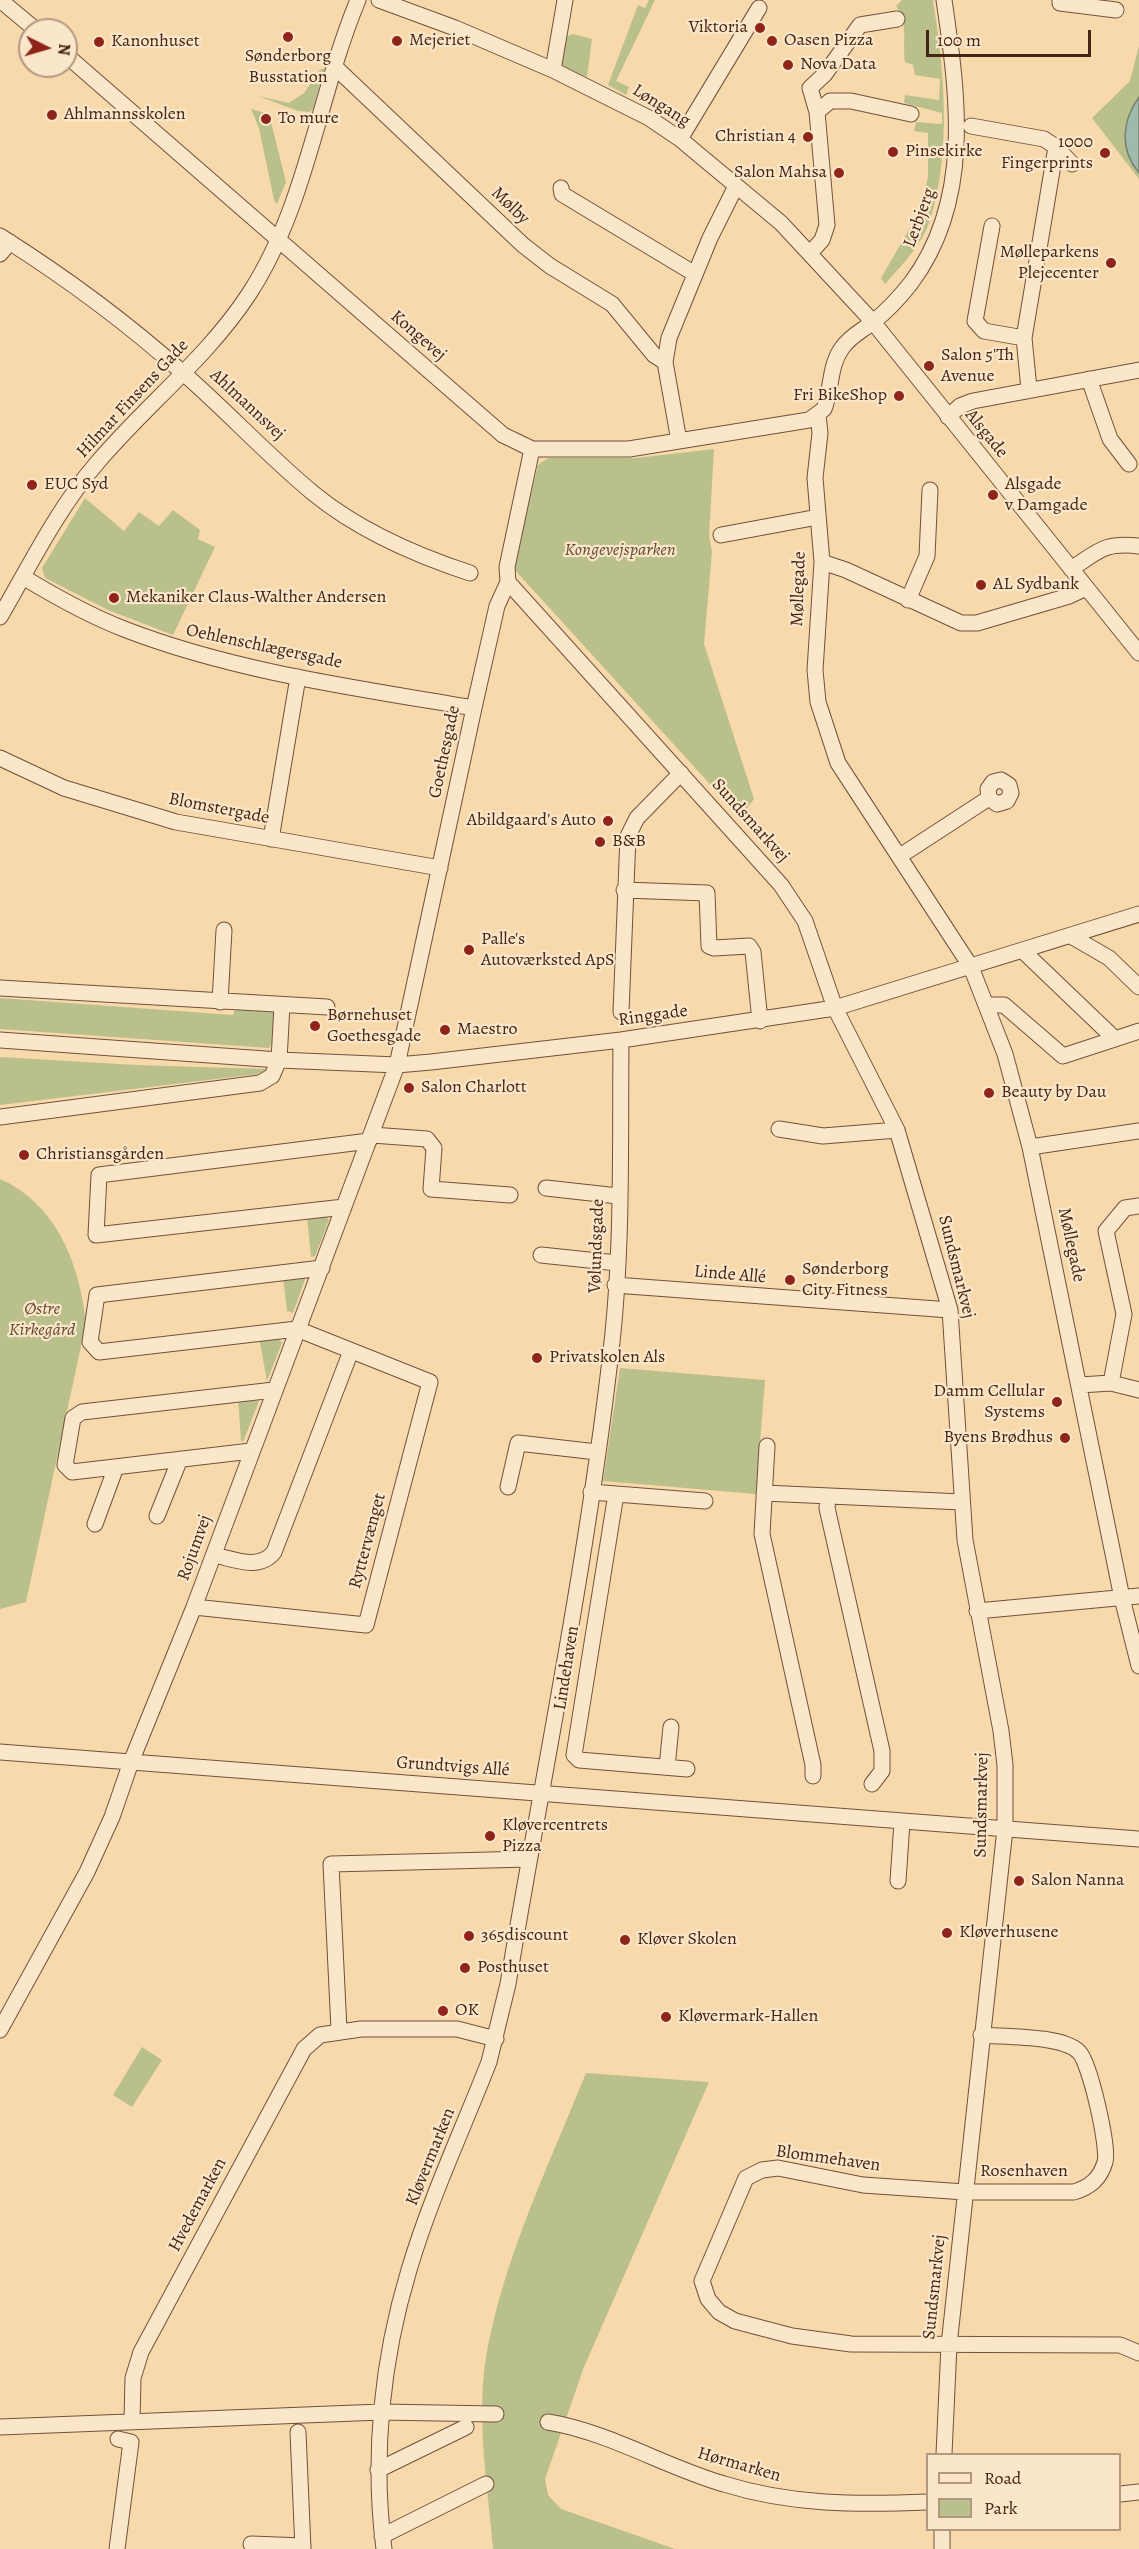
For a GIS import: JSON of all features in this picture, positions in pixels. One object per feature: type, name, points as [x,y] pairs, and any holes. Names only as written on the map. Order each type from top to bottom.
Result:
[{"type":"street","name":"Hilmar Finsens Gade","points":[[0,617],[69,502],[95,465],[221,333],[250,293],[278,240],[303,174],[344,34],[358,0]]},
{"type":"street","name":"Løngang","points":[[378,0],[455,28],[553,70],[649,118],[680,139],[781,223],[811,252],[873,322]]},
{"type":"street","points":[[553,70],[565,0]]},
{"type":"street","name":"Lerbjerg","points":[[873,322],[897,300],[924,263],[944,220],[950,197],[954,174],[956,112],[944,0]]},
{"type":"street","points":[[1060,0],[1060,3],[1116,10]]},
{"type":"street","points":[[8,2],[24,18]]},
{"type":"street","points":[[680,139],[759,8]]},
{"type":"street","points":[[811,252],[822,240],[828,225],[817,112],[810,88],[825,74],[860,25],[897,19]]},
{"type":"street","name":"Kongevej","points":[[78,65],[503,435],[532,449],[629,449],[809,420],[818,415]]},
{"type":"street","name":"Mølby","points":[[335,67],[523,245],[550,266],[612,304],[654,355],[665,362]]},
{"type":"street","points":[[817,112],[830,101],[851,101],[911,114]]},
{"type":"street","points":[[971,126],[1044,139],[1056,147],[1072,164]]},
{"type":"street","points":[[1029,389],[1024,338],[1056,147]]},
{"type":"street","points":[[679,441],[665,362],[669,338],[695,274],[736,186]]},
{"type":"street","points":[[561,188],[562,194],[695,274]]},
{"type":"street","points":[[992,226],[975,321],[984,331],[1024,338]]},
{"type":"street","name":"Ahlmannsvej","points":[[3,244],[61,275],[124,322],[314,494],[361,526],[423,558],[470,573]]},
{"type":"street","name":"Møllegade","points":[[873,322],[849,339],[841,349],[835,361],[827,401],[818,415],[820,433],[815,478],[822,562],[815,670],[818,702],[838,763],[971,967],[1005,1054],[1030,1147],[1122,1598],[1139,1666]]},
{"type":"street","name":"Alsgade","points":[[873,322],[1139,653]]},
{"type":"street","points":[[948,417],[960,406],[973,400],[1139,370]]},
{"type":"street","points":[[1089,379],[1110,439],[1129,464]]},
{"type":"street","name":"Goethesgade","points":[[397,1065],[497,606],[508,582],[507,567],[532,449]]},
{"type":"street","points":[[908,600],[927,556],[930,490]]},
{"type":"street","points":[[721,535],[818,517]]},
{"type":"street","points":[[1071,569],[1107,546],[1116,543],[1139,546]]},
{"type":"street","points":[[822,562],[846,570],[951,620],[977,623],[1069,596],[1086,588]]},
{"type":"street","name":"Oehlenschlægersgade","points":[[23,578],[75,608],[123,629],[226,662],[474,708]]},
{"type":"street","name":"Sundsmarkvej","points":[[508,582],[781,885],[795,904],[805,921],[835,1008],[897,1130],[951,1310],[962,1502],[976,1611],[1001,1731],[1005,1765],[1005,1830],[949,2345],[944,2453]]},
{"type":"street","points":[[271,839],[298,677]]},
{"type":"street","name":"Blomstergade","points":[[0,758],[64,788],[120,807],[176,822],[440,867]]},
{"type":"street","points":[[621,1012],[624,890],[628,836],[637,818],[681,773]]},
{"type":"street","points":[[900,856],[989,798]]},
{"type":"street","points":[[624,890],[707,893],[709,946],[714,948],[748,946],[753,952],[760,1021]]},
{"type":"street","name":"Ringgade","points":[[0,1040],[279,1060],[397,1065],[621,1040],[835,1008],[1139,914]]},
{"type":"street","points":[[220,1002],[224,930]]},
{"type":"street","points":[[1071,936],[1109,958],[1139,987]]},
{"type":"street","points":[[1023,951],[1115,1039]]},
{"type":"street","points":[[0,988],[327,1007]]},
{"type":"street","points":[[0,1117],[260,1083],[272,1076],[279,1060],[282,1005]]},
{"type":"street","points":[[987,1005],[1004,1005],[1063,1056],[1139,1031]]},
{"type":"street","name":"Vølundsgade","points":[[541,1793],[591,1492],[611,1348],[617,1263],[621,1040]]},
{"type":"street","name":"Rojumvej","points":[[0,2030],[87,1872],[112,1817],[131,1762],[214,1555],[397,1065]]},
{"type":"street","points":[[779,1129],[823,1136],[897,1130]]},
{"type":"street","points":[[1030,1147],[1139,1131]]},
{"type":"street","points":[[344,1207],[96,1235],[99,1175],[371,1138],[427,1139],[434,1148],[431,1189],[510,1195]]},
{"type":"street","points":[[546,1188],[618,1196]]},
{"type":"street","points":[[1111,1383],[1121,1341],[1124,1314],[1106,1231],[1125,1208],[1139,1206]]},
{"type":"street","points":[[541,1255],[617,1263]]},
{"type":"street","points":[[297,1329],[99,1352],[90,1342],[97,1295],[322,1268]]},
{"type":"street","name":"Linde Allé","points":[[615,1285],[951,1310]]},
{"type":"street","name":"Ryttervænget","points":[[194,1607],[366,1625],[430,1382],[297,1329]]},
{"type":"street","points":[[214,1555],[256,1564],[267,1560],[274,1552],[351,1351]]},
{"type":"street","points":[[1080,1385],[1111,1383],[1139,1390]]},
{"type":"street","points":[[251,1451],[72,1472],[65,1465],[73,1418],[82,1412],[274,1390]]},
{"type":"street","points":[[508,1487],[518,1443],[597,1452]]},
{"type":"street","points":[[767,1446],[762,1534],[813,1765],[813,1776]]},
{"type":"street","points":[[158,1516],[180,1459]]},
{"type":"street","points":[[94,1524],[116,1467]]},
{"type":"street","points":[[591,1492],[705,1502]]},
{"type":"street","points":[[764,1493],[962,1502]]},
{"type":"street","name":"Lindehaven","points":[[615,1494],[574,1755],[579,1760],[687,1768]]},
{"type":"street","points":[[828,1496],[827,1508],[882,1751],[882,1772],[872,1784]]},
{"type":"street","points":[[976,1611],[1139,1596]]},
{"type":"street","points":[[667,1767],[671,1727]]},
{"type":"street","name":"Grundtvigs Allé","points":[[0,1752],[1139,1839]]},
{"type":"street","name":"Kløvermarken","points":[[486,2484],[383,2543],[378,2470],[381,2412],[393,2336],[409,2268],[496,2039],[541,1793]]},
{"type":"street","points":[[898,1881],[902,1822]]},
{"type":"street","points":[[339,2030],[331,1864],[529,1859]]},
{"type":"street","name":"Hvedemarken","points":[[132,2421],[133,2378],[141,2352],[304,2049],[320,2035],[339,2030],[457,2029],[496,2039]]},
{"type":"street","name":"Rosenhaven","points":[[965,2192],[1074,2192],[1090,2187],[1100,2175],[1106,2160],[1089,2066],[1079,2051],[1062,2042],[981,2035]]},
{"type":"street","name":"Blommehaven","points":[[949,2345],[851,2344],[792,2336],[735,2321],[718,2312],[708,2299],[702,2281],[746,2178],[762,2170],[778,2168],[863,2185],[965,2192]]},
{"type":"street","points":[[949,2345],[1120,2345],[1139,2353]]},
{"type":"street","points":[[0,2427],[381,2412],[496,2414]]},
{"type":"street","name":"Hørmarken","points":[[548,2422],[593,2434],[723,2484],[768,2495],[860,2505],[926,2502]]},
{"type":"street","points":[[378,2470],[466,2427]]},
{"type":"street","points":[[251,2544],[303,2547],[298,2432]]},
{"type":"street","points":[[117,2549],[131,2442],[118,2439]]},
{"type":"street","points":[[1121,2494],[1139,2492]]},
{"type":"street","points":[[942,2531],[942,2549]]},
{"type":"green space","points":[[649,0],[655,0],[616,81],[629,87],[626,95],[608,85],[638,5],[645,8]]},
{"type":"green space","points":[[902,0],[933,0],[943,82],[944,138],[937,193],[930,220],[911,254],[885,284],[881,278],[918,214],[928,177],[928,133],[914,131],[916,122],[942,124],[942,113],[904,103],[905,95],[939,100],[940,79],[915,75],[913,65],[905,62],[904,27],[896,6]]},
{"type":"green space","points":[[573,34],[592,39],[587,77],[565,68],[562,64],[566,37]]},
{"type":"green space","points":[[1139,46],[1139,179],[1092,118],[1130,81]]},
{"type":"green space","points":[[325,68],[313,109],[310,112],[298,111],[258,96],[289,103],[304,93],[320,70]]},
{"type":"green space","points":[[251,109],[269,114],[286,182],[277,204],[274,200],[259,128]]},
{"type":"green space","name":"Kongevejsparken","points":[[714,449],[709,535],[712,552],[704,644],[754,799],[740,817],[513,568],[538,465],[548,458],[636,458]]},
{"type":"green space","points":[[85,498],[124,531],[139,512],[159,526],[173,510],[200,530],[198,539],[215,547],[173,635],[108,610],[45,578],[42,568]]},
{"type":"green space","points":[[0,998],[233,1015],[236,1005],[271,1008],[275,1033],[269,1048],[0,1029]]},
{"type":"green space","points":[[0,1057],[136,1065],[267,1069],[258,1074],[0,1105]]},
{"type":"green space","name":"Østre Kirkegård","points":[[0,1179],[20,1190],[51,1220],[71,1259],[83,1301],[86,1323],[26,1602],[0,1609]]},
{"type":"green space","points":[[325,1215],[329,1220],[315,1256],[311,1257],[307,1216]]},
{"type":"green space","points":[[283,1277],[305,1279],[293,1313],[287,1311]]},
{"type":"green space","points":[[277,1336],[282,1343],[267,1381],[259,1337]]},
{"type":"green space","points":[[620,1368],[765,1380],[756,1494],[603,1481]]},
{"type":"green space","points":[[238,1398],[259,1401],[243,1442],[241,1441]]},
{"type":"green space","points":[[142,2047],[162,2060],[132,2107],[113,2095]]},
{"type":"green space","points":[[586,2073],[709,2082],[584,2367],[545,2479],[548,2495],[561,2509],[675,2549],[493,2549],[482,2405],[486,2357],[515,2248]]},
{"type":"shaded area","points":[[1139,97],[1139,173],[1128,154],[1125,135],[1129,116]]},
{"type":"place","name":"Viktoria","points":[[760,28]]},
{"type":"place","name":"Sønderborg Busstation","points":[[288,37]]},
{"type":"place","name":"Mejeriet","points":[[397,41]]},
{"type":"place","name":"Oasen Pizza","points":[[772,41]]},
{"type":"place","name":"Kanonhuset","points":[[99,42]]},
{"type":"place","name":"Nova Data","points":[[788,65]]},
{"type":"place","name":"Ahlmannsskolen","points":[[52,115]]},
{"type":"place","name":"To mure","points":[[266,119]]},
{"type":"place","name":"Christian 4","points":[[808,137]]},
{"type":"place","name":"Pinsekirke","points":[[893,152]]},
{"type":"place","name":"1000 Fingerprints","points":[[1105,153]]},
{"type":"place","name":"Salon Mahsa","points":[[839,173]]},
{"type":"place","name":"Mølleparkens Plejecenter","points":[[1111,263]]},
{"type":"place","name":"Salon 5'Th Avenue","points":[[929,366]]},
{"type":"place","name":"Fri BikeShop","points":[[899,396]]},
{"type":"place","name":"EUC Syd","points":[[32,485]]},
{"type":"place","name":"Alsgade v Damgade","points":[[993,495]]},
{"type":"place","name":"AL Sydbank","points":[[981,585]]},
{"type":"place","name":"Mekaniker Claus-Walther Andersen","points":[[114,598]]},
{"type":"place","name":"Abildgaard's Auto","points":[[608,821]]},
{"type":"place","name":"B&B","points":[[600,842]]},
{"type":"place","name":"Palle's Autoværksted ApS","points":[[469,950]]},
{"type":"place","name":"Børnehuset Goethesgade","points":[[315,1026]]},
{"type":"place","name":"Maestro","points":[[445,1030]]},
{"type":"place","name":"Salon Charlott","points":[[409,1088]]},
{"type":"place","name":"Beauty by Dau","points":[[989,1093]]},
{"type":"place","name":"Christiansgården","points":[[24,1155]]},
{"type":"place","name":"Sønderborg City Fitness","points":[[790,1280]]},
{"type":"place","name":"Privatskolen Als","points":[[537,1358]]},
{"type":"place","name":"Damm Cellular Systems","points":[[1057,1402]]},
{"type":"place","name":"Byens Brødhus","points":[[1065,1438]]},
{"type":"place","name":"Kløvercentrets Pizza","points":[[490,1836]]},
{"type":"place","name":"Salon Nanna","points":[[1019,1881]]},
{"type":"place","name":"Kløverhusene","points":[[947,1933]]},
{"type":"place","name":"365discount","points":[[469,1936]]},
{"type":"place","name":"Kløver Skolen","points":[[625,1940]]},
{"type":"place","name":"Posthuset","points":[[465,1968]]},
{"type":"place","name":"OK","points":[[443,2011]]},
{"type":"place","name":"Kløvermark-Hallen","points":[[666,2017]]}]
